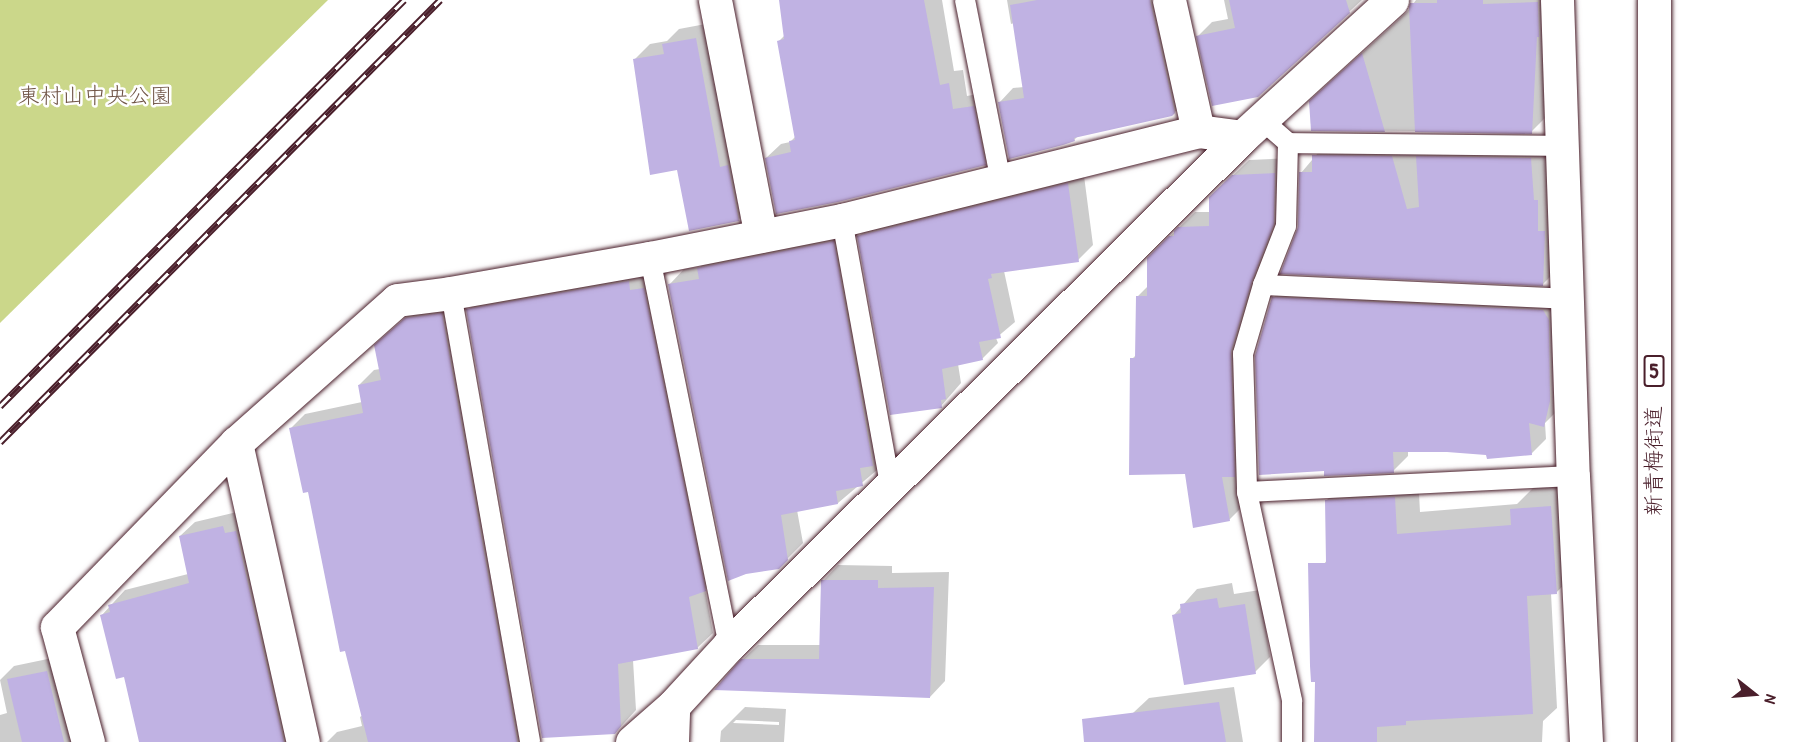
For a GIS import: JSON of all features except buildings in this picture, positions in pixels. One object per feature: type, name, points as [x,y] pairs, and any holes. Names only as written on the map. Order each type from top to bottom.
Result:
[{"type":"street","points":[[715,0],[761,237]]},
{"type":"street","points":[[1169,0],[1198,131]]},
{"type":"street","points":[[632,742],[673,706],[729,645],[891,483],[1252,129],[1392,0]]},
{"type":"street","points":[[1557,0],[1573,476],[1586,742]]},
{"type":"street","name":"新青梅街道","points":[[1654,0],[1654,742]]},
{"type":"street","points":[[88,742],[57,627],[236,444],[398,300],[451,293],[761,237],[842,220],[1198,131],[1252,129]]},
{"type":"street","points":[[236,444],[303,742]]},
{"type":"street","points":[[672,742],[673,706]]},
{"type":"lane","points":[[965,0],[1001,181]]},
{"type":"lane","points":[[1252,129],[1288,143],[1562,146]]},
{"type":"lane","points":[[1288,143],[1286,226],[1263,285],[1243,354],[1247,492],[1292,701],[1292,742]]},
{"type":"lane","points":[[842,220],[891,483]]},
{"type":"lane","points":[[650,258],[729,645]]},
{"type":"lane","points":[[1263,285],[1567,298]]},
{"type":"lane","points":[[451,293],[530,742]]},
{"type":"lane","points":[[1247,492],[1573,476]]},
{"type":"green space","name":"東村山中央公園","points":[[0,0],[328,0],[0,323]]},
{"type":"railway","points":[[0,406],[404,0]]},
{"type":"railway","points":[[0,442],[440,0]]}]
